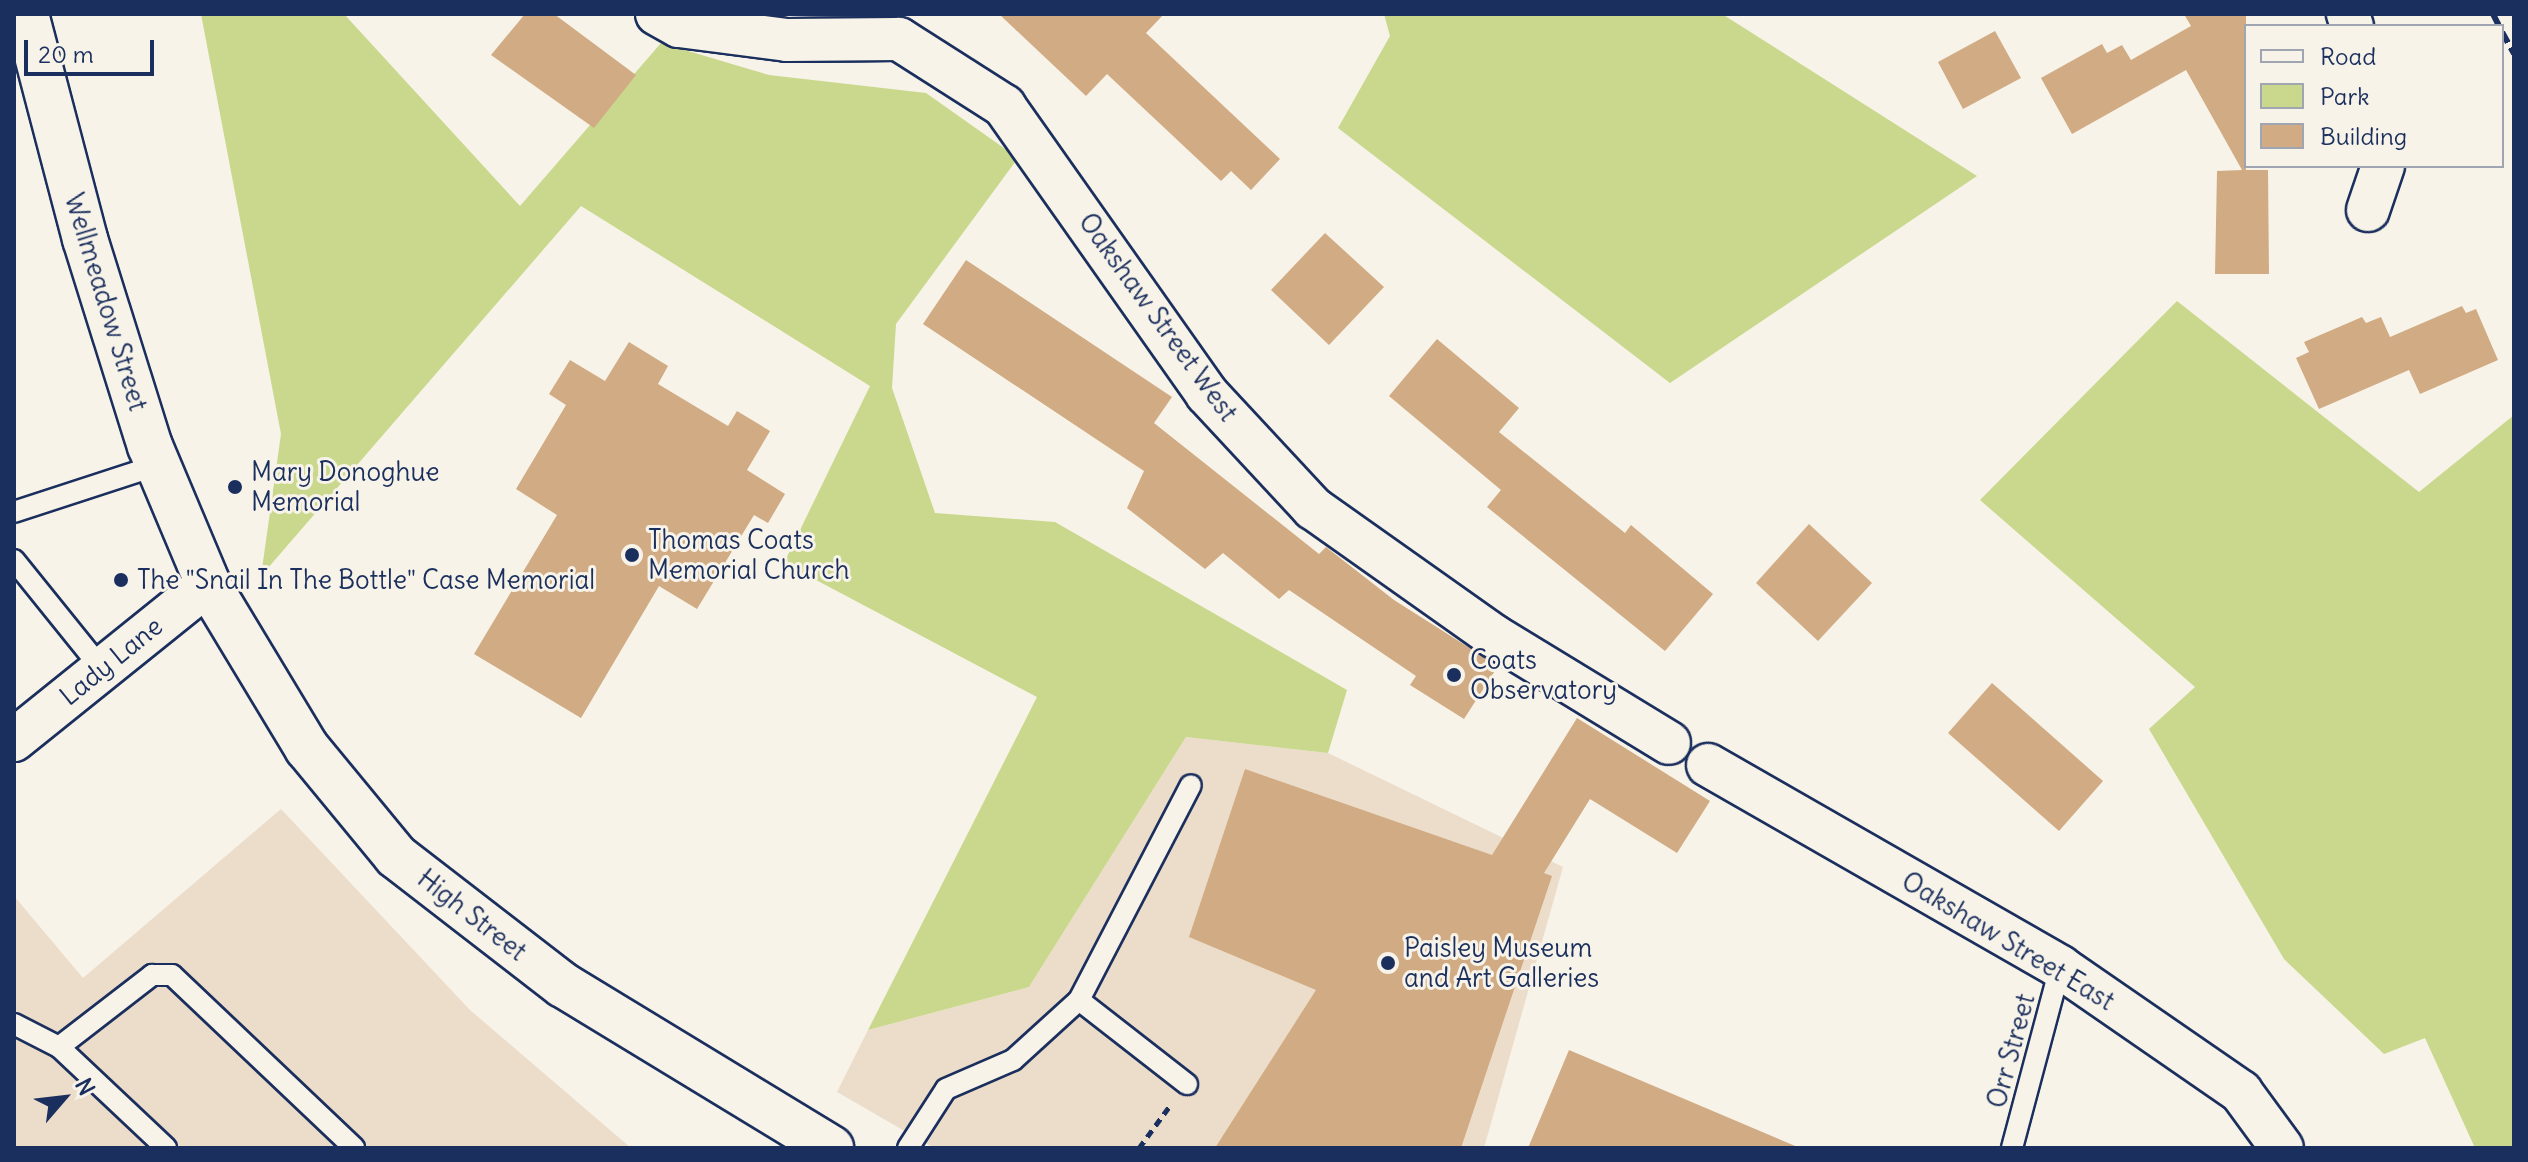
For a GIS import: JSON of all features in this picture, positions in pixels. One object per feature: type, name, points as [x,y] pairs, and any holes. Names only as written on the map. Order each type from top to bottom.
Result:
[{"type":"street","name":"Wellmeadow Street","points":[[26,14],[85,239],[158,465],[208,584]]},
{"type":"street","points":[[657,14],[679,26],[787,40],[899,26]]},
{"type":"street","name":"Oakshaw Street West","points":[[899,26],[1004,106],[1207,394],[1313,508],[1494,636],[1669,743]]},
{"type":"street","points":[[2368,210],[2382,168]]},
{"type":"street","name":"Lady Lane","points":[[14,740],[208,584]]},
{"type":"street","name":"High Street","points":[[208,584],[307,748],[396,856],[563,985],[831,1148]]},
{"type":"street","name":"Oakshaw Street East","points":[[1708,765],[2060,967],[2241,1092],[2282,1148]]},
{"type":"lane","points":[[14,512],[158,465]]},
{"type":"lane","points":[[14,560],[102,669]]},
{"type":"lane","points":[[908,1148],[946,1089],[1013,1060],[1079,1000],[1191,785]]},
{"type":"lane","name":"Orr Street","points":[[2012,1148],[2060,967]]},
{"type":"lane","points":[[59,1047],[152,975],[172,975],[354,1148]]},
{"type":"lane","points":[[1079,1000],[1187,1084]]},
{"type":"lane","points":[[14,1024],[59,1047],[166,1148]]},
{"type":"path","points":[[1139,1148],[1187,1084]]},
{"type":"shaded area","points":[[1186,737],[1328,753],[1563,867],[1484,1148],[934,1148],[837,1092],[868,1030],[1029,987]]},
{"type":"shaded area","points":[[281,809],[470,1010],[631,1148],[14,1148],[14,896],[83,978]]},
{"type":"green space","points":[[201,14],[344,14],[520,206],[661,43],[769,75],[926,93],[1018,158],[896,324],[892,388],[935,513],[1055,522],[1347,690],[1328,753],[1186,737],[1029,987],[868,1030],[1037,697],[784,563],[870,386],[581,206],[261,576],[281,434]]},
{"type":"green space","points":[[1384,14],[1722,14],[1977,176],[1670,383],[1338,128],[1390,36]]},
{"type":"green space","points":[[2177,301],[2419,492],[2514,415],[2514,1148],[2475,1148],[2425,1038],[2384,1054],[2284,959],[2149,729],[2195,687],[1980,500]]},
{"type":"building","points":[[525,14],[554,14],[636,75],[594,128],[491,55]]},
{"type":"building","points":[[999,14],[1164,14],[1146,33],[1280,159],[1251,190],[1231,171],[1221,181],[1107,74],[1086,96]]},
{"type":"building","points":[[2184,14],[2246,14],[2244,168],[2268,170],[2269,274],[2215,274],[2217,171],[2242,170],[2186,70],[2072,134],[2041,78],[2102,44],[2107,53],[2122,45],[2131,60],[2191,26]]},
{"type":"building","points":[[1995,31],[2021,78],[1963,109],[1938,62]]},
{"type":"building","points":[[1325,233],[1384,287],[1329,345],[1271,290]]},
{"type":"building","points":[[966,260],[1172,397],[1154,423],[1319,554],[1326,547],[1394,600],[1498,666],[1464,719],[1410,685],[1416,676],[1289,590],[1279,599],[1223,553],[1205,569],[1127,508],[1144,471],[923,324]]},
{"type":"building","points":[[2462,306],[2466,313],[2476,309],[2498,360],[2420,394],[2409,370],[2319,409],[2296,358],[2309,352],[2304,342],[2362,317],[2366,323],[2381,317],[2390,337]]},
{"type":"building","points":[[1437,339],[1519,408],[1499,432],[1625,533],[1631,525],[1713,594],[1665,651],[1487,507],[1501,490],[1389,396]]},
{"type":"building","name":"Thomas Coats Memorial Church","points":[[629,342],[668,366],[658,384],[728,426],[737,411],[770,431],[747,470],[785,494],[768,523],[754,515],[697,609],[659,586],[581,718],[474,654],[557,515],[516,489],[566,405],[549,394],[570,360],[605,381]]},
{"type":"building","points":[[1809,524],[1872,583],[1818,641],[1756,583]]},
{"type":"building","points":[[1992,683],[2103,781],[2059,831],[1948,733]]},
{"type":"building","name":"Paisley Museum and Art Galleries","points":[[1577,718],[1710,801],[1677,853],[1590,799],[1544,873],[1552,876],[1461,1148],[1215,1148],[1316,990],[1189,937],[1245,769],[1492,855]]},
{"type":"building","points":[[1569,1050],[1800,1148],[1528,1148]]},
{"type":"railway","points":[[2493,14],[2498,24]]},
{"type":"railway","points":[[2504,36],[2514,54]]},
{"type":"place","name":"Mary Donoghue Memorial","points":[[235,487]]},
{"type":"place","name":"Thomas Coats Memorial Church","points":[[632,555]]},
{"type":"place","name":"The \"Snail In The Bottle\" Case Memorial","points":[[121,580]]},
{"type":"place","name":"Coats Observatory","points":[[1454,675]]},
{"type":"place","name":"Paisley Museum and Art Galleries","points":[[1388,963]]}]
